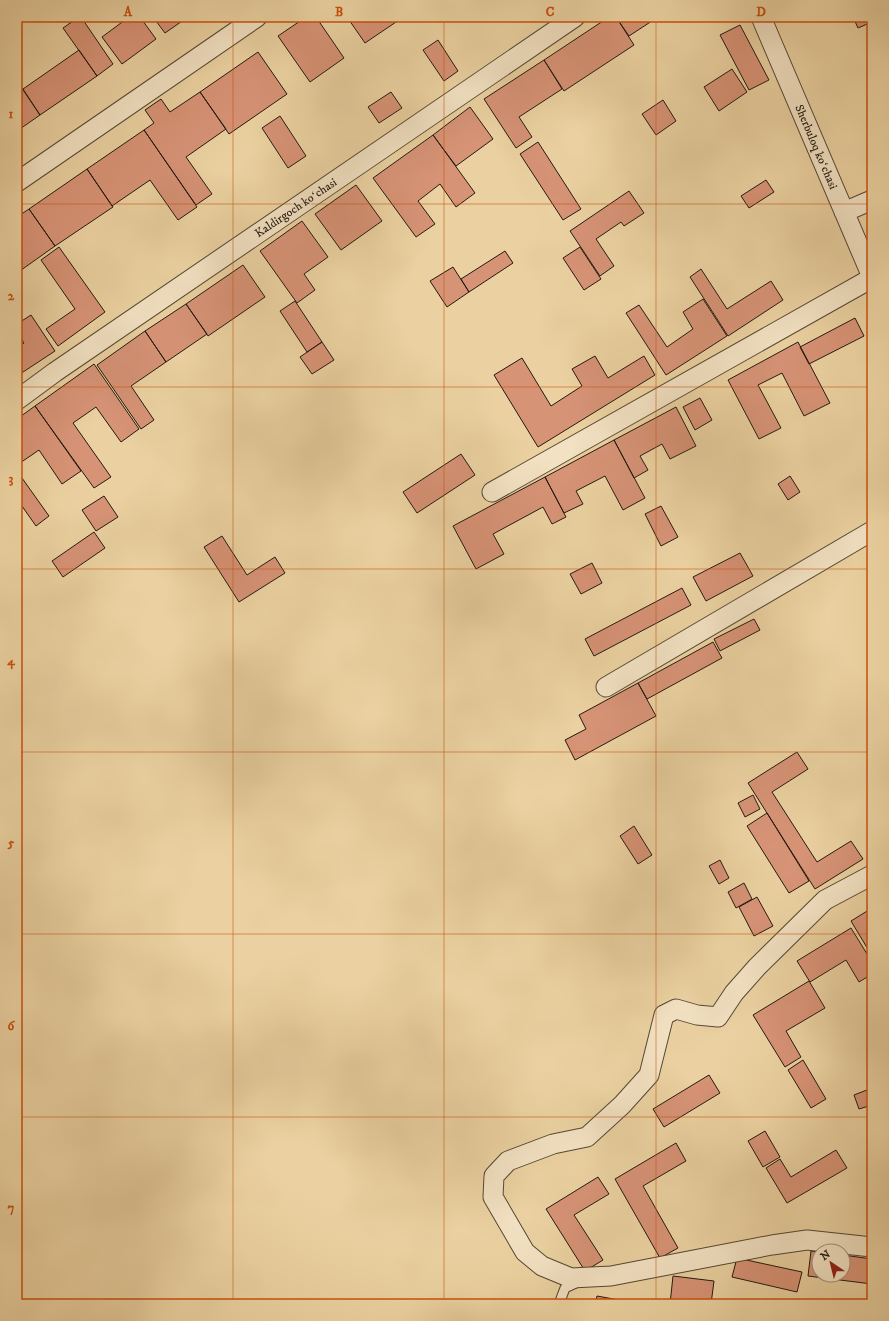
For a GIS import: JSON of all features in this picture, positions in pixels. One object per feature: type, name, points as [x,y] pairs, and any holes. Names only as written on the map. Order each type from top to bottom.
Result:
[{"type":"street","points":[[17,182],[257,17]]},
{"type":"street","name":"Kaldirgoch koʻchasi","points":[[17,400],[55,372],[575,17]]},
{"type":"street","name":"Sherbuloq koʻchasi","points":[[761,17],[872,278]]},
{"type":"street","points":[[844,212],[872,200]]},
{"type":"street","points":[[492,492],[872,278]]},
{"type":"street","points":[[606,687],[872,531]]},
{"type":"street","points":[[872,875],[825,900],[738,988],[718,1017],[697,1016],[676,1009],[664,1015],[649,1076],[622,1105],[586,1137],[553,1144],[508,1161],[494,1176],[493,1197],[525,1252],[542,1266],[571,1278],[610,1276],[764,1246],[807,1240],[872,1247]]},
{"type":"lane","points":[[559,1304],[565,1288],[589,1277]]},
{"type":"building","points":[[81,17],[113,64],[97,76],[63,28]]},
{"type":"building","points":[[129,17],[140,17],[156,39],[122,64],[102,37]]},
{"type":"building","points":[[153,17],[188,17],[165,33]]},
{"type":"building","points":[[306,17],[316,17],[344,58],[310,82],[278,36]]},
{"type":"building","points":[[347,17],[397,17],[399,20],[365,43]]},
{"type":"building","points":[[609,17],[616,17],[634,45],[564,91],[544,60]]},
{"type":"building","points":[[616,17],[658,17],[629,36]]},
{"type":"building","points":[[853,17],[872,17],[872,22],[858,28]]},
{"type":"building","points":[[740,25],[769,80],[749,90],[720,35]]},
{"type":"building","points":[[438,40],[458,71],[444,81],[423,50]]},
{"type":"building","points":[[79,50],[97,76],[40,115],[23,89]]},
{"type":"building","points":[[258,52],[287,94],[229,134],[200,92]]},
{"type":"building","points":[[544,60],[562,89],[519,117],[532,137],[516,148],[484,99]]},
{"type":"building","points":[[732,69],[747,92],[719,111],[704,87]]},
{"type":"building","points":[[17,81],[40,115],[17,131]]},
{"type":"building","points":[[200,92],[226,129],[186,157],[212,194],[196,205],[144,130],[154,123],[145,110],[161,99],[170,112]]},
{"type":"building","points":[[391,92],[402,108],[379,123],[368,107]]},
{"type":"building","points":[[663,100],[676,121],[656,135],[642,114]]},
{"type":"building","points":[[470,107],[493,139],[456,166],[433,135]]},
{"type":"building","points":[[280,116],[306,156],[288,168],[262,128]]},
{"type":"building","points":[[144,130],[197,207],[178,220],[150,180],[112,206],[87,169]]},
{"type":"building","points":[[433,135],[475,193],[456,207],[440,184],[418,201],[435,224],[416,237],[373,178]]},
{"type":"building","points":[[538,142],[581,209],[563,220],[520,154]]},
{"type":"building","points":[[87,169],[113,207],[55,246],[29,209]]},
{"type":"building","points":[[766,180],[774,192],[749,208],[741,196]]},
{"type":"building","points":[[356,185],[382,221],[341,250],[315,214]]},
{"type":"building","points":[[629,191],[644,213],[624,226],[621,222],[596,239],[614,266],[600,276],[570,231]]},
{"type":"building","points":[[29,209],[55,246],[17,273],[17,217]]},
{"type":"building","points":[[302,221],[328,257],[304,274],[315,290],[297,303],[260,251]]},
{"type":"building","points":[[59,247],[105,312],[58,346],[46,329],[75,309],[41,260]]},
{"type":"building","points":[[580,247],[601,279],[584,290],[563,258]]},
{"type":"building","points":[[505,251],[513,263],[469,292],[461,279]]},
{"type":"building","points":[[243,265],[265,297],[208,336],[186,304]]},
{"type":"building","points":[[453,267],[469,292],[447,307],[430,281]]},
{"type":"building","points":[[701,269],[727,309],[771,281],[783,300],[728,336],[690,277]]},
{"type":"building","points":[[703,299],[727,336],[666,375],[626,313],[639,305],[667,347],[693,329],[683,312]]},
{"type":"building","points":[[295,301],[322,342],[307,352],[280,311]]},
{"type":"building","points":[[186,304],[207,334],[166,362],[145,331]]},
{"type":"building","points":[[31,315],[55,351],[17,376],[17,347],[24,343],[17,333],[17,324]]},
{"type":"building","points":[[855,318],[864,336],[809,364],[800,347]]},
{"type":"building","points":[[145,331],[166,362],[131,386],[154,420],[141,429],[97,365]]},
{"type":"building","points":[[322,342],[334,360],[312,374],[300,357]]},
{"type":"building","points":[[798,342],[830,403],[804,416],[782,373],[758,385],[781,428],[759,439],[728,380]]},
{"type":"building","points":[[595,356],[608,378],[644,356],[655,375],[538,447],[494,375],[522,358],[551,406],[582,386],[572,369]]},
{"type":"building","points":[[94,364],[139,429],[121,442],[96,407],[73,423],[111,477],[94,488],[35,406]]},
{"type":"building","points":[[700,398],[712,420],[695,430],[683,407]]},
{"type":"building","points":[[35,406],[81,471],[62,484],[39,450],[17,465],[17,419]]},
{"type":"building","points":[[676,407],[696,446],[670,459],[662,444],[640,456],[648,470],[634,478],[614,440]]},
{"type":"building","points":[[614,440],[645,498],[623,510],[605,476],[576,491],[583,504],[564,513],[545,477]]},
{"type":"building","points":[[461,454],[475,475],[417,513],[403,492]]},
{"type":"building","points":[[17,471],[49,516],[36,526],[17,499]]},
{"type":"building","points":[[790,476],[800,492],[788,500],[778,484]]},
{"type":"building","points":[[545,477],[566,517],[552,524],[543,507],[493,534],[504,554],[476,569],[453,526]]},
{"type":"building","points":[[104,496],[118,517],[96,531],[82,510]]},
{"type":"building","points":[[661,506],[678,537],[661,546],[645,514]]},
{"type":"building","points":[[94,532],[105,548],[63,577],[52,561]]},
{"type":"building","points":[[222,536],[247,575],[275,557],[285,573],[239,602],[204,547]]},
{"type":"building","points":[[740,553],[753,576],[706,601],[693,577]]},
{"type":"building","points":[[592,563],[602,583],[581,594],[570,574]]},
{"type":"building","points":[[682,588],[691,605],[594,656],[585,639]]},
{"type":"building","points":[[754,619],[760,630],[720,651],[714,639]]},
{"type":"building","points":[[713,642],[722,658],[647,699],[638,683]]},
{"type":"building","points":[[638,683],[656,716],[575,760],[565,740],[586,729],[579,715]]},
{"type":"building","points":[[797,752],[808,769],[772,792],[817,862],[851,841],[863,859],[815,889],[748,783]]},
{"type":"building","points":[[753,795],[760,809],[745,817],[738,803]]},
{"type":"building","points":[[767,813],[809,881],[789,893],[747,826]]},
{"type":"building","points":[[634,826],[652,855],[638,864],[620,836]]},
{"type":"building","points":[[720,860],[729,878],[719,884],[709,866]]},
{"type":"building","points":[[744,883],[752,899],[736,908],[728,892]]},
{"type":"building","points":[[757,897],[773,926],[754,936],[739,907]]},
{"type":"building","points":[[872,908],[872,956],[851,921]]},
{"type":"building","points":[[851,928],[872,962],[872,974],[859,982],[846,960],[810,982],[797,961]]},
{"type":"building","points":[[809,981],[825,1008],[786,1031],[801,1057],[785,1067],[753,1015]]},
{"type":"building","points":[[803,1060],[826,1099],[811,1108],[788,1070]]},
{"type":"building","points":[[709,1075],[720,1093],[664,1127],[653,1109]]},
{"type":"building","points":[[872,1088],[872,1105],[859,1109],[854,1095]]},
{"type":"building","points":[[765,1131],[780,1157],[763,1167],[748,1141]]},
{"type":"building","points":[[676,1143],[686,1161],[643,1186],[678,1248],[660,1258],[615,1179]]},
{"type":"building","points":[[836,1150],[847,1168],[787,1203],[766,1168],[780,1159],[791,1177]]},
{"type":"building","points":[[598,1177],[609,1194],[574,1215],[603,1260],[585,1271],[546,1209]]},
{"type":"building","points":[[811,1251],[811,1276],[808,1276]]},
{"type":"building","points":[[851,1256],[872,1259],[872,1284],[851,1281]]},
{"type":"building","points":[[737,1258],[802,1272],[797,1292],[732,1277]]},
{"type":"building","points":[[673,1276],[714,1281],[711,1304],[670,1304]]},
{"type":"building","points":[[597,1296],[619,1300],[618,1304],[595,1304]]}]
